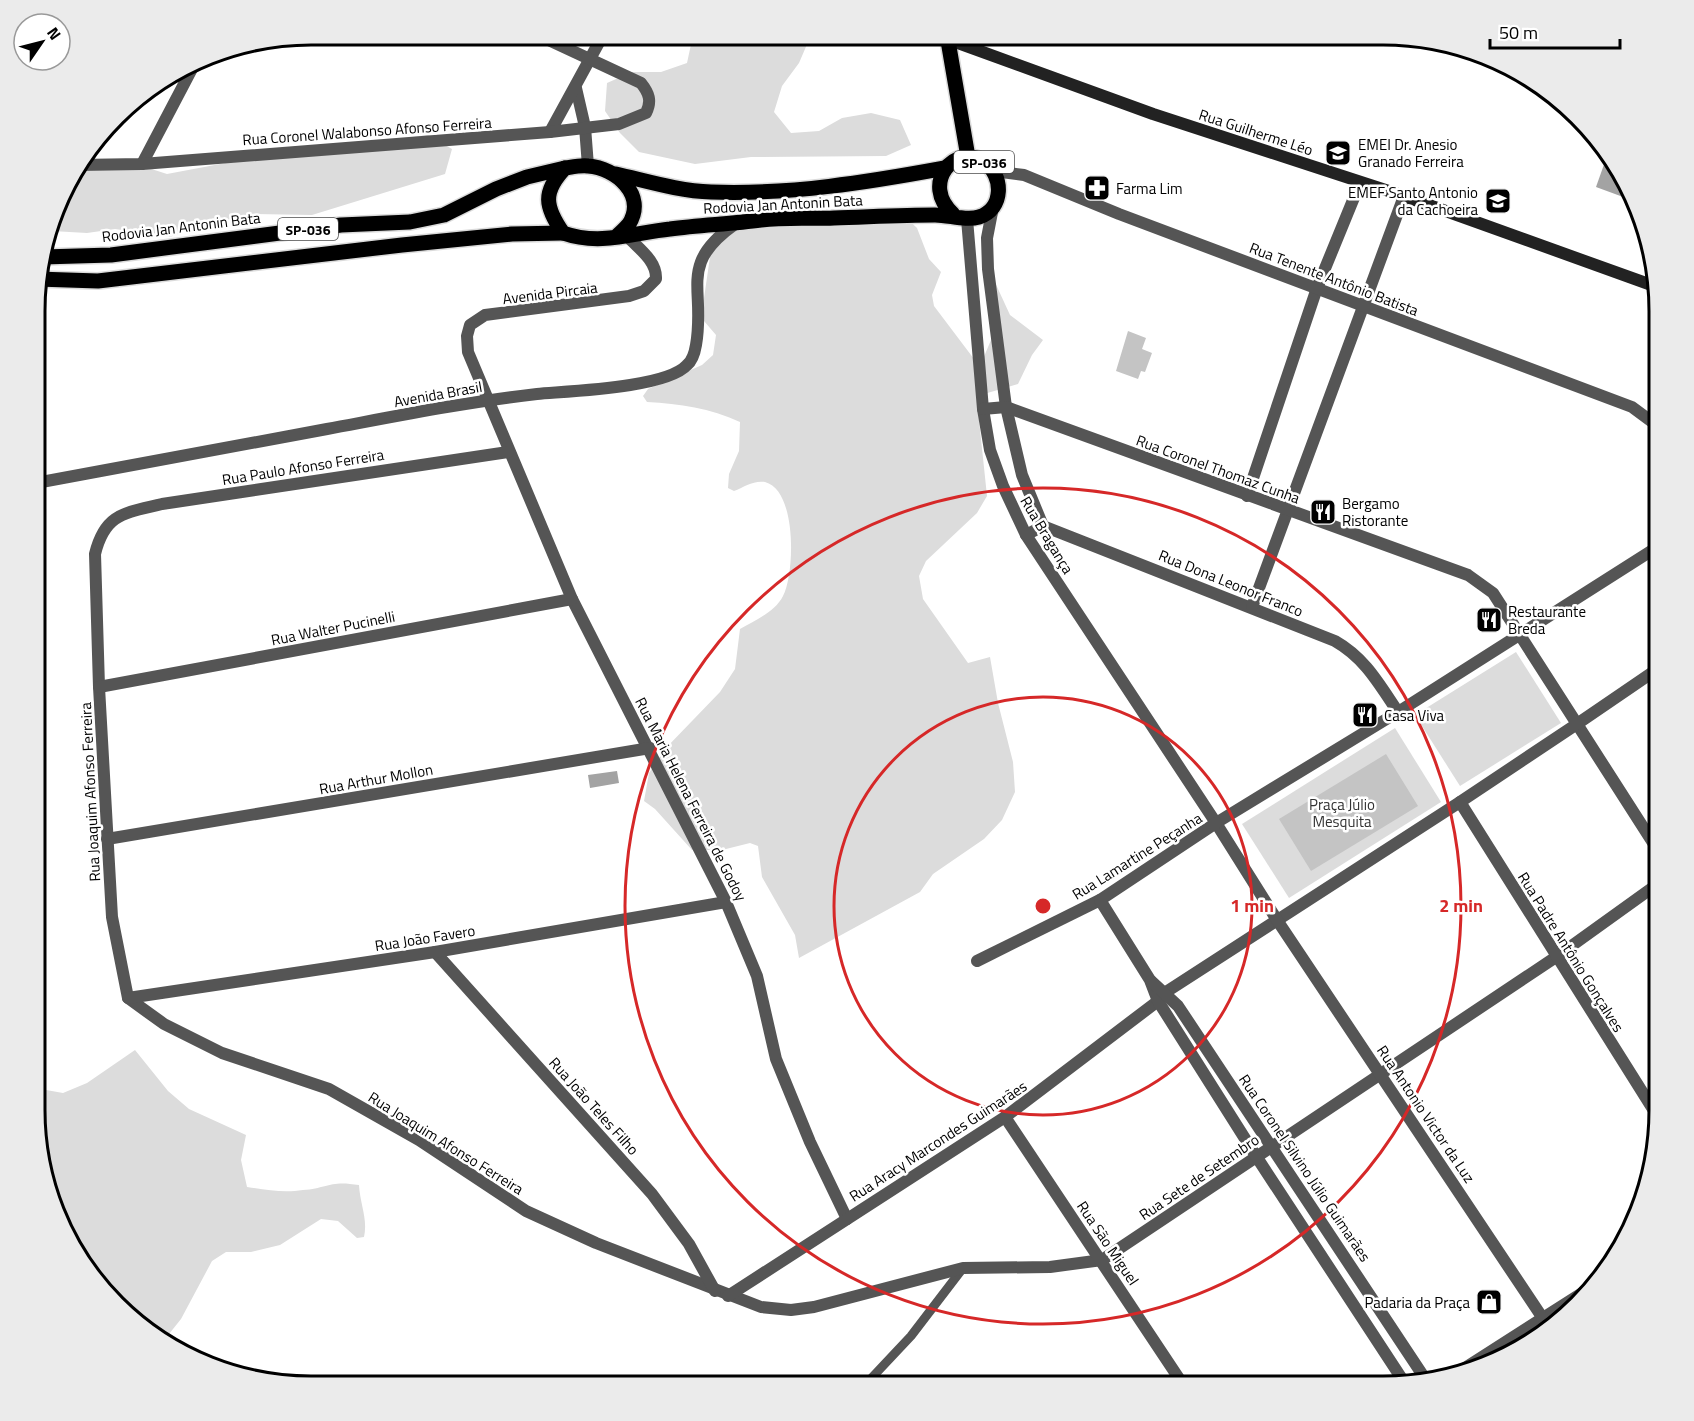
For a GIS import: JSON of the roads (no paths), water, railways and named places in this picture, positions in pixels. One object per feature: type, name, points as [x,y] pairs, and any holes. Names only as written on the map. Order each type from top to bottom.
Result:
[{"type":"main road","name":"SP-036","points":[[948,45],[968,157]]},
{"type":"main road","name":"Rua Guilherme Léo","points":[[968,45],[1153,114],[1404,196],[1647,284]]},
{"type":"main road","name":"SP-036","points":[[968,157],[983,161],[994,171],[999,183],[999,196],[993,207],[982,216],[960,217],[943,206],[939,193],[939,180],[945,168],[956,160],[968,157]]},
{"type":"main road","name":"SP-036","points":[[565,168],[588,166],[611,172]]},
{"type":"main road","name":"Rodovia Jan Antonin Bata","points":[[51,257],[111,255],[341,225],[410,222],[444,215],[496,189],[527,177],[565,168]]},
{"type":"main road","points":[[562,233],[550,210],[548,198],[550,186],[565,168]]},
{"type":"main road","name":"Rodovia Jan Antonin Bata","points":[[611,172],[677,188],[710,192],[741,192],[870,182],[945,168]]},
{"type":"main road","points":[[611,172],[626,183],[634,204],[622,237]]},
{"type":"main road","name":"Rodovia Jan Antonin Bata","points":[[622,237],[669,229],[763,220],[960,217]]},
{"type":"main road","name":"SP-036","points":[[47,279],[98,282],[402,244],[512,234],[562,233],[597,240],[622,237]]},
{"type":"street","points":[[559,45],[591,60]]},
{"type":"street","points":[[550,132],[598,45]]},
{"type":"street","name":"Rua Coronel Walabonso Afonso Ferreira","points":[[89,165],[142,164],[550,132],[619,124],[639,118],[646,113],[650,105],[650,97],[640,83],[591,60]]},
{"type":"street","points":[[142,164],[189,74]]},
{"type":"street","points":[[576,88],[585,127],[588,166]]},
{"type":"street","name":"Rua Tenente Antônio Batista","points":[[994,171],[1024,175],[1361,306],[1632,407],[1649,420]]},
{"type":"street","points":[[1247,496],[1317,288],[1360,183]]},
{"type":"street","points":[[1252,607],[1361,306],[1404,196]]},
{"type":"street","name":"Rua Bragança","points":[[993,207],[987,238],[988,269],[1006,407],[1022,475],[1043,526]]},
{"type":"street","name":"Rua Bragança","points":[[960,217],[983,409],[990,450],[999,477],[1026,535],[1216,823]]},
{"type":"street","name":"Avenida Brasil","points":[[45,481],[486,400],[629,385],[670,375],[688,365],[694,351],[698,331],[696,290],[700,262],[704,252],[735,224]]},
{"type":"street","name":"Avenida Pircaia","points":[[486,400],[468,352],[467,336],[470,325],[485,315],[599,302],[644,291],[657,279],[657,272],[652,263],[622,237]]},
{"type":"street","name":"Rua Maria Helena Ferreira de Godoy","points":[[486,400],[572,599],[650,748],[726,902],[757,976],[776,1059],[810,1142],[847,1219]]},
{"type":"street","name":"Rua Coronel Thomaz Cunha","points":[[983,409],[1006,407],[1468,575],[1493,593],[1521,633],[1576,724],[1649,837]]},
{"type":"street","name":"Rua Paulo Afonso Ferreira","points":[[106,526],[114,518],[162,504],[508,452]]},
{"type":"street","name":"Rua Joaquim Afonso Ferreira","points":[[106,526],[99,537],[95,554],[99,687],[112,917],[128,998],[164,1024],[213,1049],[329,1089],[419,1140],[526,1211],[728,1296]]},
{"type":"street","points":[[1026,535],[1043,526]]},
{"type":"street","name":"Rua Dona Leonor Franco","points":[[1043,526],[1252,607],[1354,652],[1366,664],[1398,712]]},
{"type":"street","points":[[1649,552],[1398,712],[1216,823],[1277,920],[1460,802],[1649,675]]},
{"type":"street","name":"Rua Walter Pucinelli","points":[[99,687],[572,599]]},
{"type":"street","name":"Rua Arthur Mollon","points":[[107,839],[650,748]]},
{"type":"street","name":"Rua Padre Antônio Gonçalves","points":[[1460,802],[1649,1103]]},
{"type":"street","name":"Rua Lamartine Peçanha","points":[[977,961],[1100,900],[1216,823]]},
{"type":"street","name":"Rua Sete de Setembro","points":[[728,1296],[761,1307],[790,1310],[814,1307],[879,1288],[963,1268],[1050,1267],[1102,1260],[1556,957],[1649,890]]},
{"type":"street","name":"Rua Coronel Silvino Júlio Guimarães","points":[[1100,900],[1162,997],[1273,1145],[1422,1373]]},
{"type":"street","name":"Rua João Favero","points":[[128,998],[435,952],[726,902]]},
{"type":"street","name":"Rua Aracy Marcondes Guimarães","points":[[728,1296],[1005,1117],[1162,997],[1277,920]]},
{"type":"street","name":"Rua Antonio Victor da Luz","points":[[1277,920],[1545,1321]]},
{"type":"street","name":"Rua João Teles Filho","points":[[435,952],[652,1194],[690,1244],[715,1291]]},
{"type":"street","name":"Rua Coronel Silvino Júlio Guimarães","points":[[1162,997],[1256,1156],[1399,1375]]},
{"type":"street","name":"Rua São Miguel","points":[[1005,1117],[1177,1376]]},
{"type":"street","points":[[1492,1353],[1534,1329]]},
{"type":"lane","points":[[873,1376],[911,1336],[963,1268]]},
{"type":"place","name":"EMEI Dr. Anesio Granado Ferreira","points":[[1338,153]]},
{"type":"place","name":"Farma Lim","points":[[1097,188]]},
{"type":"place","name":"EMEF Santo Antonio da Cachoeira","points":[[1498,201]]},
{"type":"place","name":"Bergamo Ristorante","points":[[1323,512]]},
{"type":"place","name":"Restaurante Breda","points":[[1489,620]]},
{"type":"place","name":"Casa Viva","points":[[1365,715]]},
{"type":"place","name":"Padaria da Praça","points":[[1489,1302]]},
{"type":"park label","name":"Praça Júlio Mesquita","points":[[1342,812]]}]
